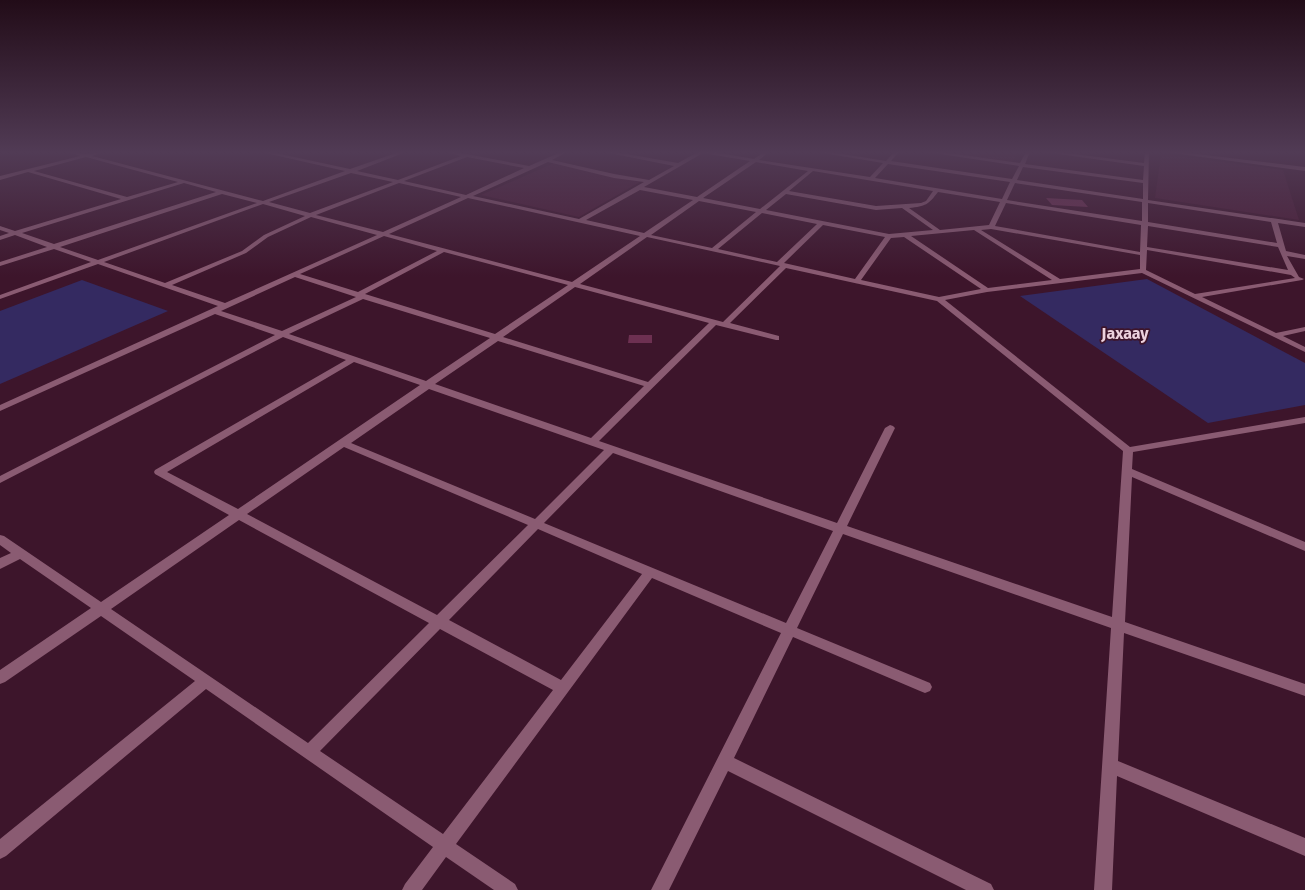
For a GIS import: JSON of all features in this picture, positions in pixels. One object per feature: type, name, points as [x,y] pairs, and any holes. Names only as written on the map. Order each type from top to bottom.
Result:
[{"type":"street","points":[[107,194],[127,199]]},
{"type":"street","points":[[0,238],[145,194]]},
{"type":"street","points":[[0,264],[217,194]]},
{"type":"street","points":[[228,194],[776,338]]},
{"type":"street","points":[[0,297],[289,194]]},
{"type":"street","points":[[166,286],[244,252],[266,236],[310,215],[366,194]]},
{"type":"street","points":[[456,194],[939,299],[987,290],[1143,271],[1305,350]]},
{"type":"street","points":[[0,408],[473,194]]},
{"type":"street","points":[[580,221],[630,194]]},
{"type":"street","points":[[669,194],[889,236],[991,227],[1292,273],[1302,280]]},
{"type":"street","points":[[0,678],[706,194]]},
{"type":"street","points":[[713,250],[783,194]]},
{"type":"street","points":[[794,194],[876,208],[922,205],[928,202],[934,194]]},
{"type":"street","points":[[959,194],[1281,246]]},
{"type":"street","points":[[991,227],[1008,194]]},
{"type":"street","points":[[1096,194],[1305,225]]},
{"type":"street","points":[[1143,271],[1145,194]]},
{"type":"street","points":[[903,206],[938,231]]},
{"type":"street","points":[[1274,220],[1281,246],[1292,273]]},
{"type":"street","points":[[725,324],[822,223]]},
{"type":"street","points":[[0,228],[166,286],[283,334],[353,359],[1305,690]]},
{"type":"street","points":[[974,228],[1058,281]]},
{"type":"street","points":[[904,234],[987,290]]},
{"type":"street","points":[[857,281],[889,236]]},
{"type":"street","points":[[0,480],[360,295],[443,250]]},
{"type":"street","points":[[1284,253],[1305,257]]},
{"type":"street","points":[[295,275],[650,385]]},
{"type":"street","points":[[1195,296],[1302,280]]},
{"type":"street","points":[[939,299],[1128,450],[1305,420]]},
{"type":"street","points":[[592,442],[714,321]]},
{"type":"street","points":[[1276,336],[1305,329]]},
{"type":"street","points":[[353,359],[159,472],[563,688]]},
{"type":"street","points":[[660,890],[890,428]]},
{"type":"street","points":[[343,443],[925,687]]},
{"type":"street","points":[[309,752],[611,449]]},
{"type":"street","points":[[1103,890],[1128,450]]},
{"type":"street","points":[[1127,471],[1305,547]]},
{"type":"street","points":[[0,539],[509,890]]},
{"type":"street","points":[[0,564],[20,552]]},
{"type":"street","points":[[411,890],[650,572]]},
{"type":"street","points":[[0,850],[206,681]]},
{"type":"street","points":[[724,761],[985,890]]},
{"type":"street","points":[[1110,765],[1305,847]]},
{"type":"shaded area","points":[[484,194],[620,194],[579,217],[481,195]]},
{"type":"shaded area","points":[[1156,194],[1291,194],[1299,220],[1155,198]]},
{"type":"shaded area","points":[[1147,279],[1305,363],[1305,405],[1208,423],[1020,296]]},
{"type":"shaded area","points":[[82,280],[168,311],[0,384],[0,311]]},
{"type":"building","points":[[1046,198],[1082,200],[1088,207],[1052,205]]},
{"type":"building","points":[[629,335],[652,335],[652,343],[628,343]]},
{"type":"district","name":"Jaxaay","points":[[1125,333]]}]
